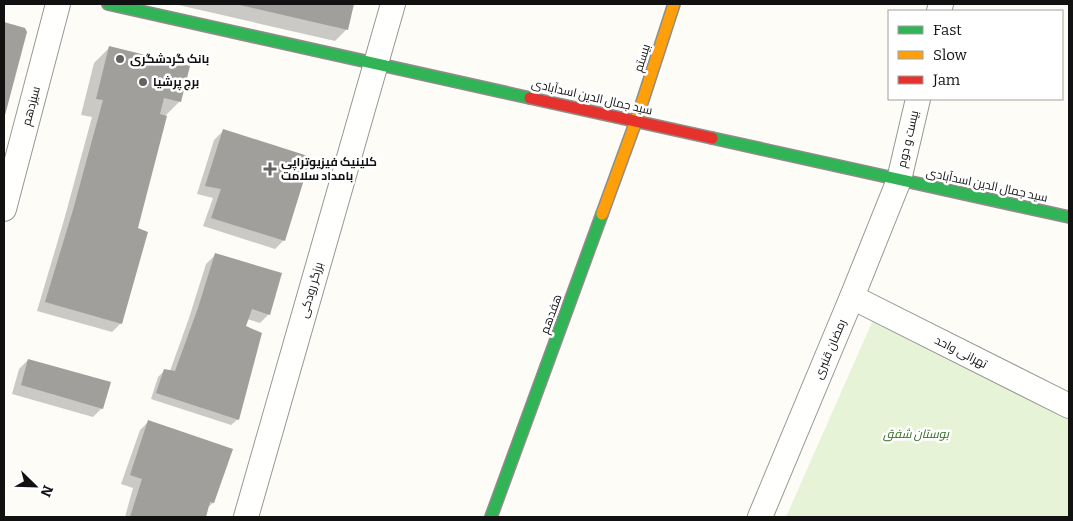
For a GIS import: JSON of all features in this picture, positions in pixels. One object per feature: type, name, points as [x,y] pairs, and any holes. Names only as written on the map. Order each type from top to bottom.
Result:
[{"type":"main road","name":"سید جمال الدین اسدآبادی","points":[[108,4],[1069,218]]},
{"type":"main road","name":"بیستم","points":[[636,121],[674,4]]},
{"type":"main road","name":"هفدهم","points":[[491,517],[636,121]]},
{"type":"street","name":"سیزدهم","points":[[4,209],[58,4]]},
{"type":"street","name":"برزگر رودکی","points":[[246,517],[393,4]]},
{"type":"street","name":"بیست و دوم","points":[[899,180],[918,100]]},
{"type":"street","name":"رمضان قنبری","points":[[760,517],[899,180]]},
{"type":"street","name":"تهرانی واحد","points":[[852,297],[1069,406]]},
{"type":"green space","name":"بوستان شفق","points":[[873,320],[1069,417],[1069,517],[786,517]]},
{"type":"building","points":[[235,4],[354,4],[348,30]]},
{"type":"building","points":[[4,22],[25,28],[27,32],[4,119]]},
{"type":"building","points":[[109,46],[190,66],[181,102],[164,98],[160,114],[167,116],[138,228],[148,232],[122,324],[45,302],[73,210],[103,100],[96,99]]},
{"type":"building","points":[[223,129],[311,157],[285,241],[211,218],[221,189],[205,186]]},
{"type":"building","points":[[215,253],[282,273],[270,315],[252,309],[246,326],[262,333],[239,420],[156,393],[164,369],[175,371],[198,308]]},
{"type":"building","points":[[28,359],[111,382],[103,409],[21,385]]},
{"type":"building","points":[[148,420],[233,449],[214,503],[210,502],[206,517],[130,517],[142,479],[130,475]]},
{"type":"traffic: fast","points":[[108,4],[530,98]]},
{"type":"traffic: fast","points":[[712,138],[1069,217]]},
{"type":"traffic: fast","points":[[491,517],[602,214]]},
{"type":"traffic: slow","points":[[602,214],[636,121],[674,4]]},
{"type":"traffic: jam","points":[[530,98],[712,138]]},
{"type":"place","name":"بانک گردشگری","points":[[120,59]]},
{"type":"place","name":"برج پرشیا","points":[[143,82]]},
{"type":"place","name":"کلینیک فیزیوتراپی بامداد سلامت","points":[[270,169]]}]
